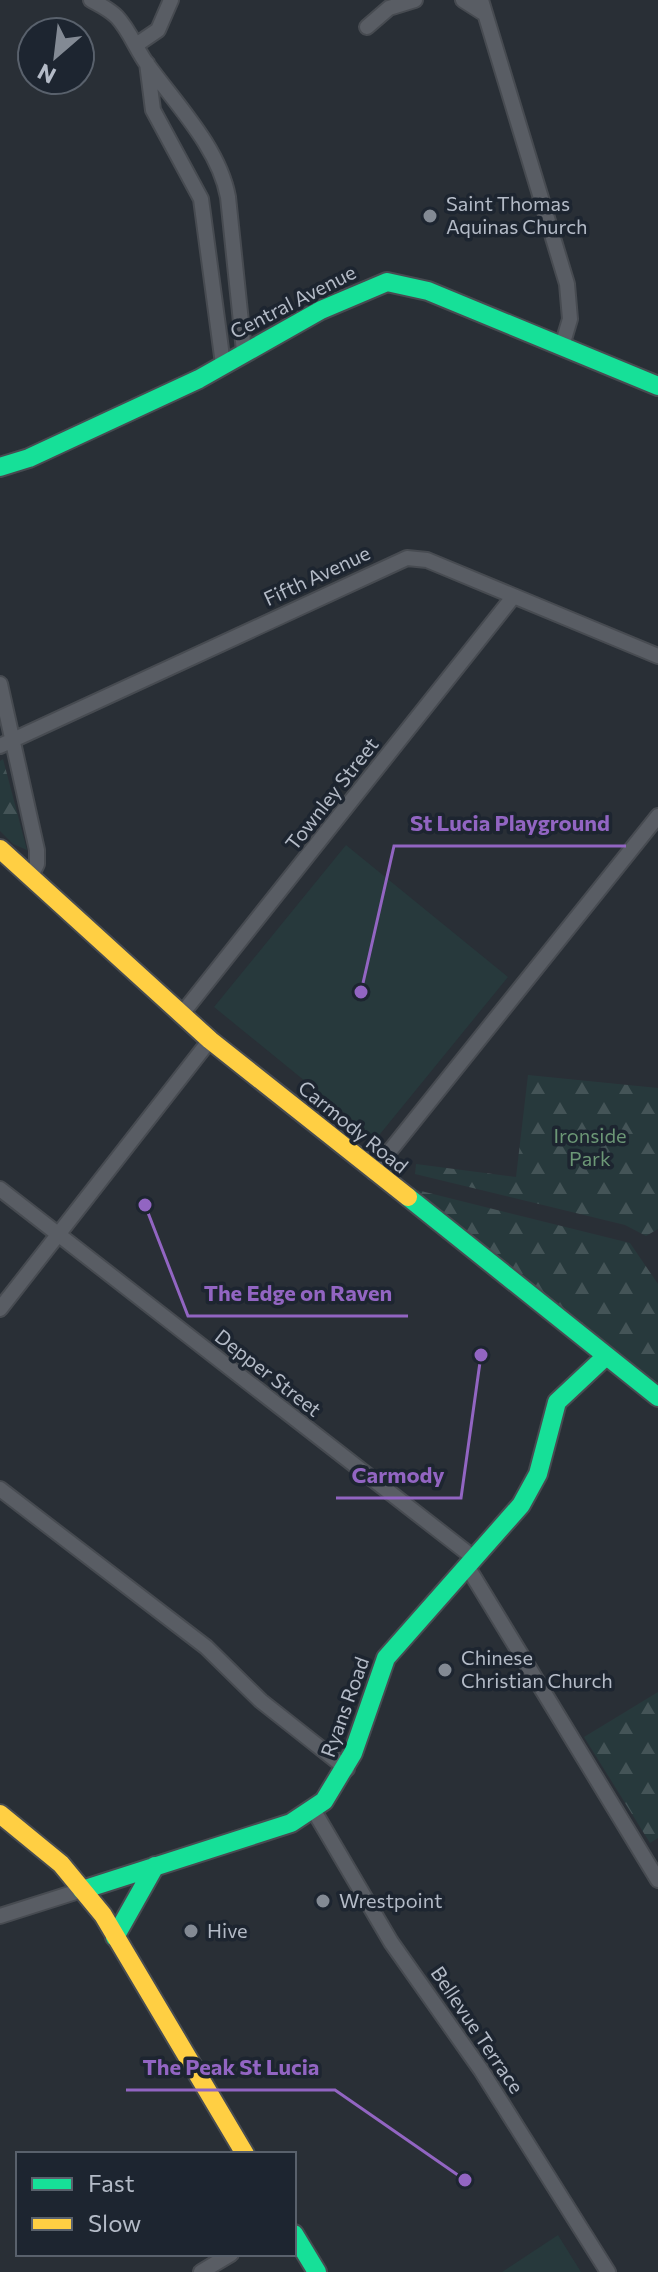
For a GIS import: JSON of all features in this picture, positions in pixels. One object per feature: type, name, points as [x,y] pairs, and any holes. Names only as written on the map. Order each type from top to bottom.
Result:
[{"type":"street","points":[[91,0],[117,17],[180,105],[224,180],[244,351]]},
{"type":"street","points":[[136,45],[158,30],[171,0]]},
{"type":"street","points":[[367,27],[389,8],[415,0]]},
{"type":"street","points":[[463,0],[483,7],[568,288],[570,319],[562,346]]},
{"type":"street","points":[[147,63],[153,110],[201,199],[223,364]]},
{"type":"street","name":"Central Avenue","points":[[0,467],[29,458],[199,379],[321,310],[376,285],[391,282],[415,286],[658,386]]},
{"type":"street","name":"Fifth Avenue","points":[[5,743],[407,558],[427,560],[658,656]]},
{"type":"street","name":"Townley Street","points":[[181,1015],[513,597]]},
{"type":"street","points":[[0,684],[5,743],[37,850],[37,864],[30,878]]},
{"type":"street","points":[[373,1172],[658,816]]},
{"type":"street","name":"Carmody Road","points":[[0,849],[210,1040],[658,1397]]},
{"type":"street","points":[[0,1309],[210,1040]]},
{"type":"street","name":"Depper Street","points":[[0,1189],[470,1562]]},
{"type":"street","name":"Ryans Road","points":[[0,1916],[291,1823],[314,1811],[335,1789],[347,1769],[386,1658],[521,1505],[533,1486],[557,1402],[605,1357]]},
{"type":"street","points":[[0,1489],[206,1647],[261,1701],[347,1769]]},
{"type":"street","points":[[470,1562],[658,1880]]},
{"type":"street","name":"Bellevue Terrace","points":[[314,1811],[391,1942],[481,2070],[608,2272]]},
{"type":"street","points":[[0,1814],[61,1864],[82,1890],[115,1937],[244,2152]]},
{"type":"street","points":[[115,1937],[155,1866]]},
{"type":"street","points":[[296,2237],[317,2272]]},
{"type":"street","points":[[201,2272],[228,2256]]},
{"type":"green space","points":[[3,759],[27,850],[13,844],[0,831],[0,761]]},
{"type":"green space","points":[[346,845],[508,977],[376,1139],[214,1007]]},
{"type":"green space","name":"Ironside Park","points":[[528,1075],[658,1088],[658,1229],[646,1236],[625,1225],[415,1174],[416,1164],[516,1177]]},
{"type":"green space","points":[[413,1189],[630,1243],[658,1284],[658,1384]]},
{"type":"green space","points":[[658,1692],[658,1838],[650,1843],[584,1737]]},
{"type":"green space","points":[[558,2235],[581,2272],[502,2272]]},
{"type":"traffic: fast","points":[[0,467],[29,458],[199,379],[321,310],[387,282],[428,291],[658,386]]},
{"type":"traffic: fast","points":[[408,1197],[658,1397]]},
{"type":"traffic: fast","points":[[82,1890],[291,1823],[324,1801],[353,1753],[386,1658],[521,1505],[538,1474],[557,1402],[605,1357]]},
{"type":"traffic: fast","points":[[115,1937],[155,1866]]},
{"type":"traffic: fast","points":[[296,2237],[317,2272]]},
{"type":"traffic: slow","points":[[0,849],[210,1040],[408,1197]]},
{"type":"traffic: slow","points":[[0,1814],[61,1864],[103,1915],[244,2152]]},
{"type":"place","name":"Saint Thomas Aquinas Church","points":[[430,216]]},
{"type":"place","name":"St Lucia Playground","points":[[361,992]]},
{"type":"place","name":"The Edge on Raven","points":[[145,1205]]},
{"type":"place","name":"Carmody","points":[[481,1355]]},
{"type":"place","name":"Chinese Christian Church","points":[[445,1670]]},
{"type":"place","name":"Wrestpoint","points":[[323,1901]]},
{"type":"place","name":"Hive","points":[[191,1931]]},
{"type":"place","name":"The Peak St Lucia","points":[[465,2180]]}]
